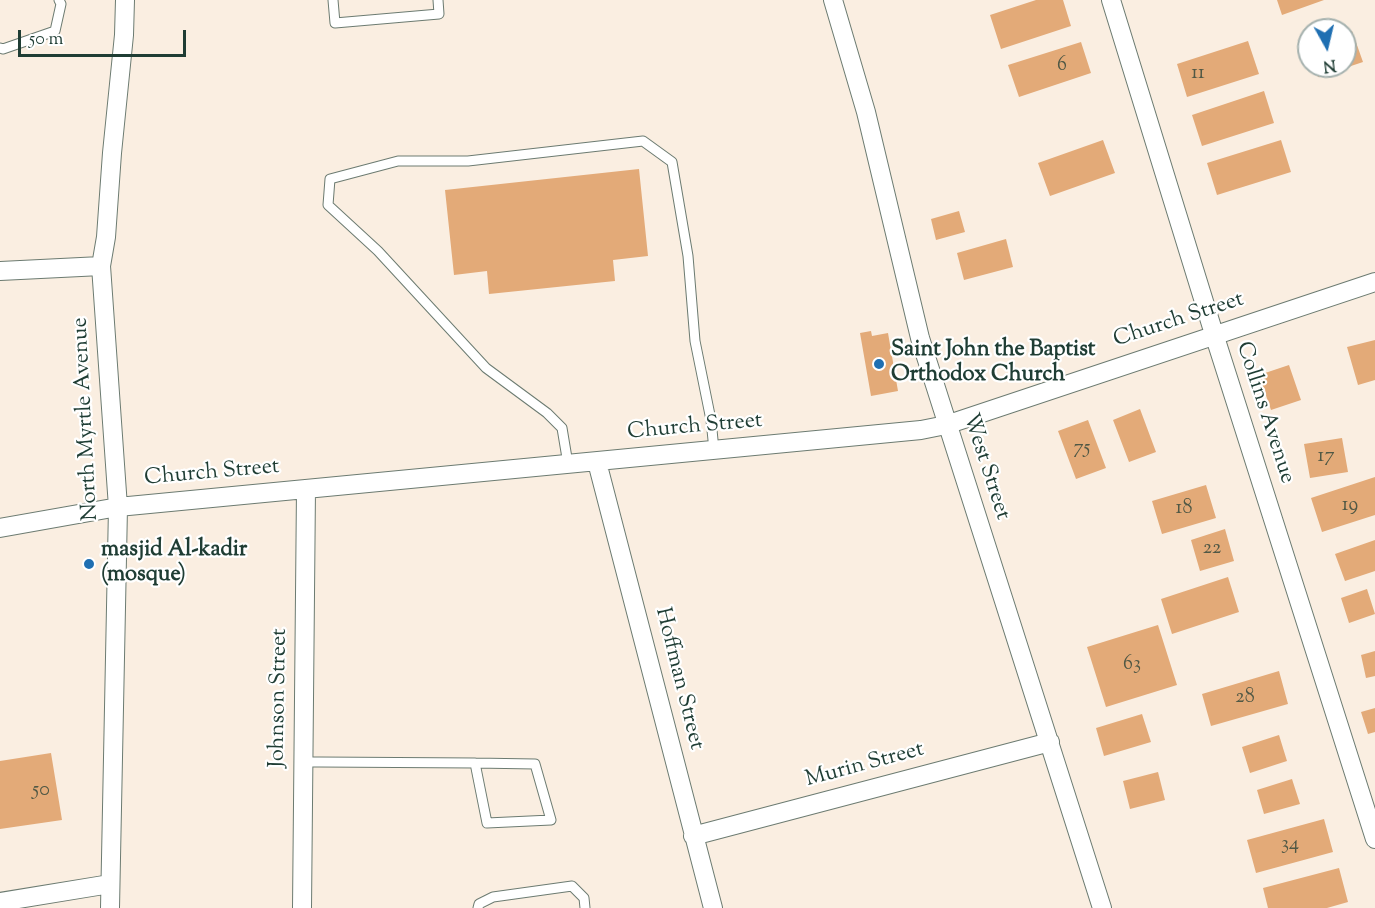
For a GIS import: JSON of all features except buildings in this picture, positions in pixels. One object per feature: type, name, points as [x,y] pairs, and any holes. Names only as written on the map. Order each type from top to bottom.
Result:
[{"type":"street","name":"North Myrtle Avenue","points":[[110,908],[118,507],[101,266],[106,237],[124,36],[124,0]]},
{"type":"street","name":"West Street","points":[[833,0],[866,112],[920,338],[1102,908]]},
{"type":"street","name":"Collins Avenue","points":[[1111,0],[1214,334],[1375,839]]},
{"type":"street","points":[[0,272],[101,266]]},
{"type":"street","name":"Church Street","points":[[0,528],[118,507],[921,430],[946,425],[1375,282]]},
{"type":"street","name":"Hoffman Street","points":[[597,462],[713,908]]},
{"type":"street","name":"Johnson Street","points":[[302,908],[306,489]]},
{"type":"street","name":"Murin Street","points":[[693,836],[1050,742]]},
{"type":"street","points":[[0,902],[110,884]]},
{"type":"lane","points":[[0,48],[3,49],[55,31],[61,4],[59,0]]},
{"type":"lane","points":[[333,0],[335,23],[439,14],[438,0]]},
{"type":"lane","points":[[568,464],[562,428],[547,413],[486,368],[378,250],[328,205],[330,179],[398,161],[468,161],[643,141],[672,162],[688,256],[695,341],[711,420],[714,450]]},
{"type":"lane","points":[[303,762],[535,764],[551,820],[488,823],[475,764]]},
{"type":"lane","points":[[478,908],[480,904],[493,897],[572,886],[584,898],[585,908]]},
{"type":"place","name":"Saint John the Baptist Orthodox Church","points":[[879,364]]},
{"type":"place","name":"masjid Al-kadir (mosque)","points":[[89,564]]}]
